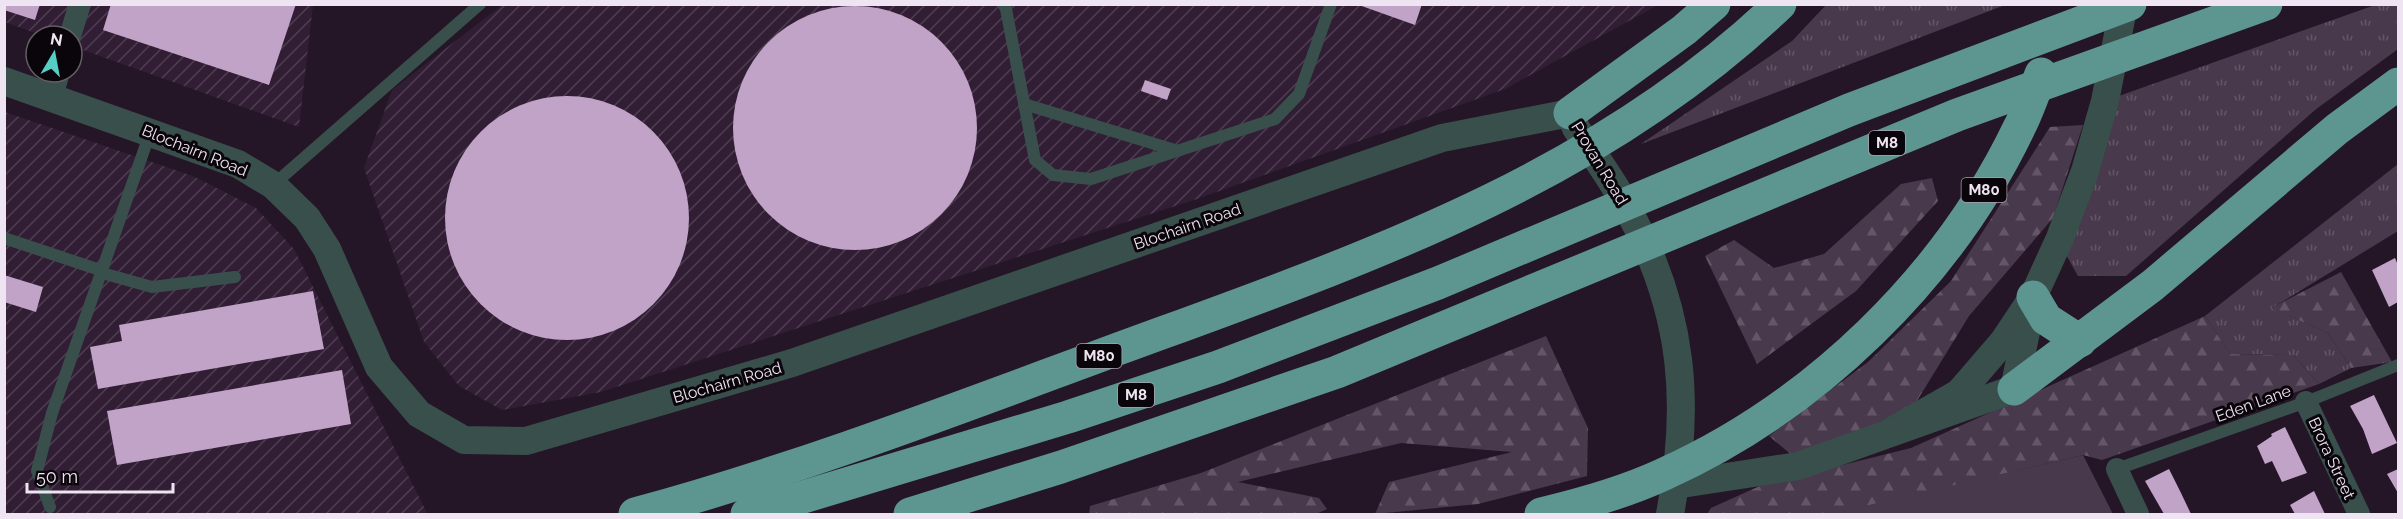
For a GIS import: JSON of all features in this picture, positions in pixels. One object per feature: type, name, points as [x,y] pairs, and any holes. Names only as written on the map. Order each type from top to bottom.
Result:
[{"type":"highway","points":[[1570,113],[1684,30],[1714,4]]},
{"type":"highway","name":"M80","points":[[635,514],[798,465],[1328,272],[1424,233],[1553,170],[1634,119],[1690,80],[1754,29],[1780,4]]},
{"type":"highway","name":"M80","points":[[1541,514],[1597,500],[1662,475],[1731,440],[1800,392],[1854,346],[1931,267],[1990,181],[2020,128],[2067,4]]},
{"type":"highway","name":"M8","points":[[747,514],[1033,428],[1218,367],[1516,250],[1849,110],[2130,4]]},
{"type":"highway","name":"M8","points":[[910,514],[1061,467],[1306,383],[1534,292],[1957,115],[2257,8]]},
{"type":"highway","points":[[2014,388],[2080,341],[2152,285],[2337,129],[2398,84]]},
{"type":"highway","points":[[2032,297],[2046,319],[2080,341]]},
{"type":"street","points":[[74,24],[80,4]]},
{"type":"street","points":[[1892,431],[1959,393],[2003,342],[2032,297],[2060,238],[2085,171],[2105,101],[2124,4]]},
{"type":"street","name":"Blochairn Road","points":[[4,81],[56,85],[151,132],[238,164],[273,185],[307,218],[327,249],[379,367],[419,414],[464,440],[526,441],[792,363],[1442,138],[1570,113]]},
{"type":"street","name":"Provan Road","points":[[1570,113],[1576,128],[1630,213],[1657,273],[1678,345],[1683,386],[1682,431],[1676,485]]},
{"type":"street","points":[[1670,514],[1676,485],[1798,465],[2014,388],[2032,297]]},
{"type":"street","name":"Brora Street","points":[[2306,402],[2359,514]]},
{"type":"street","points":[[2117,469],[2138,514]]},
{"type":"lane","points":[[273,185],[480,4]]},
{"type":"lane","points":[[1003,4],[1006,9],[1035,160],[1053,175],[1091,180],[1275,120],[1299,94],[1330,4]]},
{"type":"lane","points":[[1024,104],[1178,151]]},
{"type":"lane","points":[[50,507],[37,471],[52,413],[151,132]]},
{"type":"lane","points":[[4,238],[152,287],[235,278]]},
{"type":"lane","name":"Eden Lane","points":[[2117,469],[2306,402],[2398,365]]},
{"type":"shaded area","points":[[5,5],[313,5],[299,127],[84,50],[84,24],[24,24],[24,29],[5,22]]},
{"type":"shaded area","points":[[502,5],[1658,5],[1505,89],[1197,199],[601,392],[502,410],[459,386],[424,342],[364,168],[392,90]]},
{"type":"shaded area","points":[[5,112],[193,176],[256,208],[294,249],[427,513],[5,514]]},
{"type":"green space","points":[[1826,5],[2005,5],[1641,144],[1792,41]]},
{"type":"green space","points":[[2375,5],[2398,5],[2398,49],[2315,110],[2126,276],[2078,276],[2064,251],[2116,97]]},
{"type":"green space","points":[[2083,125],[2053,218],[1969,316],[1904,422],[1793,456],[1769,436],[1868,362],[1951,281],[2050,127]]},
{"type":"green space","points":[[2398,164],[2398,231],[2272,308],[2328,333],[2351,368],[2319,384],[2293,355],[2230,354],[2205,316]]},
{"type":"green space","points":[[1932,178],[1938,201],[1856,291],[1757,364],[1705,256],[1734,240],[1774,268],[1824,254],[1901,184]]},
{"type":"green space","points":[[2341,272],[2392,362],[2351,368],[2328,333],[2271,308]]},
{"type":"green space","points":[[2205,316],[2230,354],[2293,355],[2319,384],[2102,460],[2083,455],[1835,514],[1707,514],[1711,508],[1762,485],[1911,448]]},
{"type":"green space","points":[[1546,336],[1588,428],[1587,476],[1478,504],[1375,514],[1389,482],[1512,452],[1401,443],[1238,482],[1319,498],[1327,509],[1316,514],[1089,514],[1090,506],[1201,473]]},
{"type":"green space","points":[[2083,455],[2113,514],[1835,514],[1856,508]]},
{"type":"building","points":[[4,4],[40,4],[35,20],[4,10]]},
{"type":"building","points":[[111,4],[296,4],[269,85],[103,30]]},
{"type":"building","points":[[1356,4],[1422,4],[1415,25]]},
{"type":"building","points":[[855,6],[879,8],[902,15],[913,20],[941,42],[963,70],[968,81],[975,104],[977,128],[975,152],[968,175],[963,186],[941,214],[913,236],[902,241],[879,248],[855,250],[831,248],[808,241],[797,236],[769,214],[747,186],[742,175],[735,152],[733,128],[735,104],[742,81],[747,70],[769,42],[797,20],[808,15],[831,8]]},
{"type":"building","points":[[1145,80],[1171,89],[1167,100],[1141,91]]},
{"type":"building","points":[[567,96],[591,98],[614,105],[625,110],[653,132],[675,160],[680,171],[687,194],[689,218],[687,242],[680,265],[675,276],[653,304],[625,326],[614,331],[591,338],[567,340],[543,338],[520,331],[509,326],[481,304],[459,276],[454,265],[447,242],[445,218],[447,194],[454,171],[459,160],[481,132],[509,110],[520,105],[543,98]]},
{"type":"building","points":[[2395,258],[2398,265],[2398,302],[2389,307],[2372,270]]},
{"type":"building","points":[[4,275],[43,287],[36,312],[4,302]]},
{"type":"building","points":[[313,291],[324,349],[98,389],[90,347],[122,341],[119,325]]},
{"type":"building","points":[[342,370],[351,424],[117,465],[107,411]]},
{"type":"building","points":[[2374,395],[2397,443],[2372,454],[2363,429],[2350,406]]},
{"type":"building","points":[[2285,427],[2307,473],[2282,482],[2272,461],[2265,464],[2257,446],[2272,436],[2271,434]]},
{"type":"building","points":[[2169,469],[2191,514],[2164,514],[2145,481]]},
{"type":"building","points":[[2398,469],[2398,493],[2387,474]]},
{"type":"building","points":[[2314,491],[2325,514],[2295,514],[2290,505]]}]
